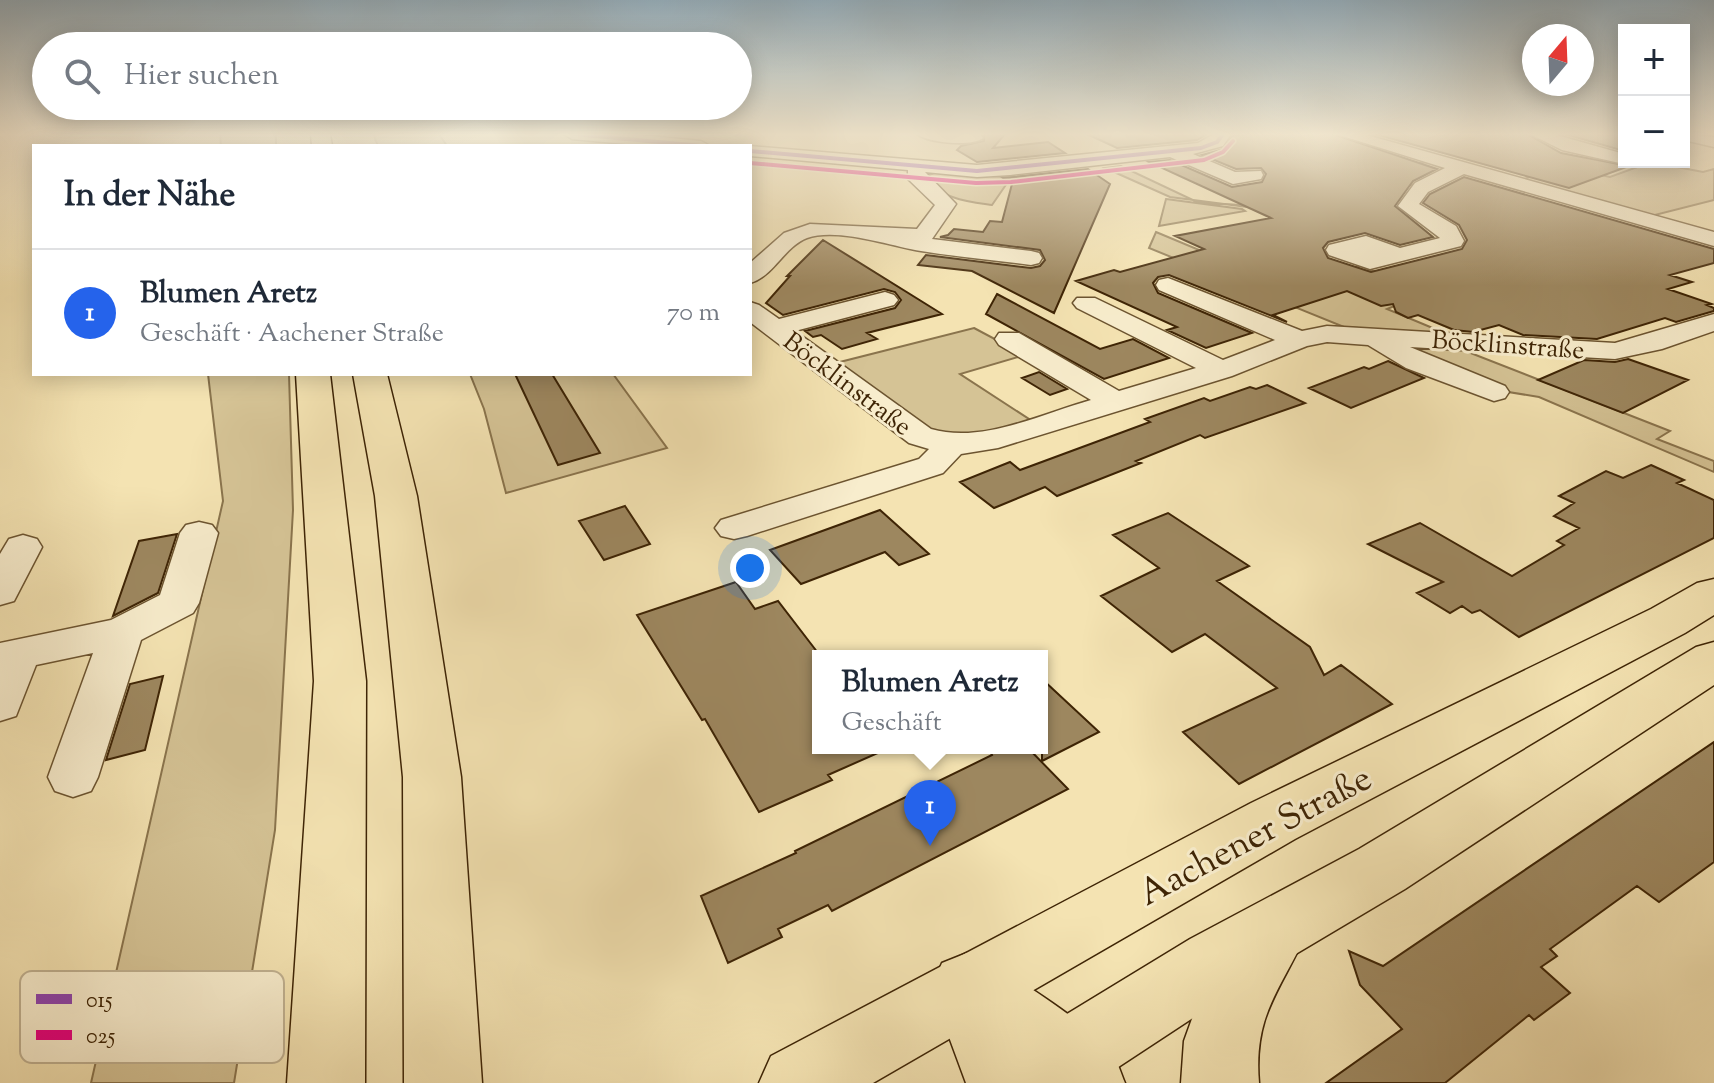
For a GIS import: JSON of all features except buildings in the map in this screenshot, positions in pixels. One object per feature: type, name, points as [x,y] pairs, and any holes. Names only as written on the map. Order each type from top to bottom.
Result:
[{"type":"main road","points":[[313,376],[340,681],[326,1083]]},
{"type":"main road","points":[[370,376],[396,496],[432,777],[443,1083]]},
{"type":"main road","name":"Aachener Straße","points":[[798,1083],[1273,821],[1668,621],[1714,594]]},
{"type":"main road","points":[[967,988],[1046,1077],[1215,963],[1382,869],[1714,660]]},
{"type":"main road","points":[[1220,1083],[1223,1025],[1241,981],[1274,930]]},
{"type":"street","points":[[906,240],[924,235],[946,204],[925,185]]},
{"type":"street","points":[[1398,255],[1453,241],[1448,231],[1408,206],[1409,198],[1415,191],[1428,185]]},
{"type":"street","points":[[1521,185],[1714,239]]},
{"type":"street","points":[[752,274],[798,234],[824,230],[1031,258]]},
{"type":"street","points":[[1168,285],[1299,340]]},
{"type":"street","points":[[775,328],[885,300]]},
{"type":"street","points":[[1086,303],[1222,370]]},
{"type":"street","name":"Böcklinstraße","points":[[752,311],[920,436],[951,445],[986,441],[1222,370],[1299,340],[1327,334],[1615,351],[1652,343],[1714,322]]},
{"type":"street","points":[[1367,334],[1416,362],[1494,392]]},
{"type":"street","points":[[1009,339],[1116,402]]},
{"type":"street","name":"Böcklinstraße","points":[[734,528],[931,466],[951,445]]},
{"type":"street","points":[[0,704],[9,656],[122,632],[178,603],[199,533]]},
{"type":"street","points":[[0,592],[23,547]]},
{"type":"street","points":[[73,777],[122,632]]},
{"type":"shaded area","points":[[935,185],[1006,185],[992,205],[965,201],[940,190]]},
{"type":"shaded area","points":[[1142,185],[1160,185],[1193,200],[1170,197]]},
{"type":"shaded area","points":[[1316,185],[1412,185],[1400,190],[1255,208],[1222,204],[1254,206]]},
{"type":"shaded area","points":[[1532,185],[1714,185],[1714,200],[1647,217]]},
{"type":"shaded area","points":[[1166,199],[1242,209],[1245,211],[1159,226]]},
{"type":"shaded area","points":[[1156,232],[1314,298],[1333,272],[1361,266],[1380,274],[1397,305],[1387,309],[1447,334],[1344,327],[1149,248]]},
{"type":"shaded area","points":[[974,328],[1025,355],[960,374],[1032,421],[978,437],[944,438],[832,364]]},
{"type":"shaded area","points":[[1413,345],[1463,350],[1670,431],[1657,439],[1714,461],[1714,472],[1539,397],[1496,390],[1411,349]]},
{"type":"shaded area","points":[[208,376],[289,376],[293,510],[275,830],[252,971],[116,971],[223,501]]},
{"type":"shaded area","points":[[471,376],[614,376],[667,448],[506,493],[484,409]]},
{"type":"shaded area","points":[[96,1063],[237,1063],[234,1083],[91,1083]]},
{"type":"place","name":"Blumen Aretz","points":[[930,846]]}]
